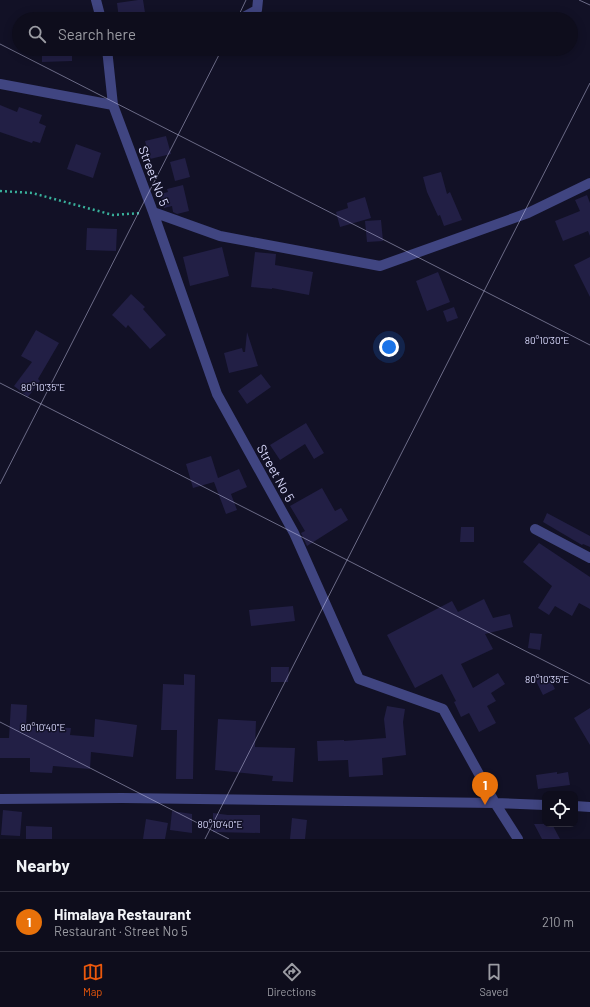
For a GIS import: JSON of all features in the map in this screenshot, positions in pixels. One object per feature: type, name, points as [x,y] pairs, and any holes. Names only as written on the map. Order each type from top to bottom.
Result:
[{"type":"street","points":[[96,0],[99,12]]},
{"type":"street","points":[[253,12],[257,10],[258,0]]},
{"type":"street","name":"Street No 5","points":[[108,56],[113,105],[153,212],[217,394],[294,533],[359,679],[443,709],[495,803],[518,839]]},
{"type":"street","points":[[0,84],[113,105]]},
{"type":"street","points":[[153,212],[220,236],[380,266],[528,213],[590,183]]},
{"type":"street","points":[[535,529],[590,558]]},
{"type":"street","points":[[0,799],[122,798],[542,805]]},
{"type":"street","points":[[578,806],[590,807]]},
{"type":"path","points":[[0,191],[32,193],[113,215],[153,212]]},
{"type":"building","points":[[143,0],[145,12],[118,12],[117,3]]},
{"type":"building","points":[[42,56],[72,56],[72,61],[42,62]]},
{"type":"building","points":[[0,105],[17,112],[19,107],[42,115],[39,123],[46,126],[40,143],[33,141],[32,143],[0,132]]},
{"type":"building","points":[[166,136],[171,154],[150,159],[145,141]]},
{"type":"building","points":[[76,144],[101,153],[93,178],[67,169]]},
{"type":"building","points":[[185,158],[190,177],[175,181],[170,162]]},
{"type":"building","points":[[441,172],[447,194],[450,192],[462,220],[444,226],[440,215],[438,216],[427,192],[423,177]]},
{"type":"building","points":[[183,185],[189,211],[177,214],[173,212],[172,206],[164,208],[160,194],[168,192],[167,189]]},
{"type":"building","points":[[587,195],[590,203],[590,236],[588,231],[563,241],[555,221],[580,211],[575,200]]},
{"type":"building","points":[[365,197],[371,218],[340,227],[336,212],[348,208],[347,203]]},
{"type":"building","points":[[381,220],[383,241],[367,242],[365,221]]},
{"type":"building","points":[[87,228],[117,229],[116,251],[86,250]]},
{"type":"building","points":[[222,247],[229,276],[190,286],[183,257]]},
{"type":"building","points":[[255,252],[276,254],[275,265],[313,272],[309,295],[272,288],[251,287]]},
{"type":"building","points":[[590,257],[590,297],[574,265]]},
{"type":"building","points":[[438,272],[450,302],[427,311],[416,281]]},
{"type":"building","points":[[131,294],[145,307],[143,309],[166,335],[150,349],[128,325],[126,328],[112,315]]},
{"type":"building","points":[[454,307],[458,318],[447,322],[443,311]]},
{"type":"building","points":[[36,330],[59,343],[38,379],[40,381],[28,397],[14,386],[32,362],[21,356]]},
{"type":"building","points":[[247,332],[258,366],[229,373],[224,353],[242,348],[243,352],[245,352]]},
{"type":"building","points":[[261,374],[271,387],[247,404],[238,391]]},
{"type":"building","points":[[306,423],[324,453],[314,459],[305,444],[280,460],[270,445]]},
{"type":"building","points":[[211,456],[218,478],[239,469],[247,487],[231,494],[237,510],[226,514],[214,482],[193,488],[186,464]]},
{"type":"building","points":[[322,488],[335,511],[341,508],[348,520],[307,546],[301,533],[305,531],[290,506]]},
{"type":"building","points":[[547,513],[590,536],[590,547],[583,544],[582,545],[543,522]]},
{"type":"building","points":[[461,527],[474,527],[474,542],[460,542]]},
{"type":"building","points":[[539,543],[590,577],[590,609],[579,603],[572,616],[555,606],[549,615],[538,608],[552,586],[523,562]]},
{"type":"building","points":[[484,599],[493,618],[510,614],[513,627],[485,634],[493,649],[461,664],[473,688],[498,673],[505,684],[491,693],[496,701],[487,706],[496,723],[479,732],[469,713],[461,717],[454,702],[456,701],[442,674],[415,688],[387,635],[452,601],[458,612]]},
{"type":"building","points":[[293,606],[295,621],[251,626],[249,610]]},
{"type":"building","points":[[530,633],[542,634],[540,650],[528,648]]},
{"type":"building","points":[[271,667],[289,667],[288,682],[271,682]]},
{"type":"building","points":[[184,674],[195,675],[193,779],[176,779],[177,730],[161,730],[163,684],[184,685]]},
{"type":"building","points":[[548,675],[555,689],[543,695],[536,681]]},
{"type":"building","points":[[11,704],[27,705],[26,726],[71,728],[70,735],[94,737],[95,719],[137,725],[133,757],[91,752],[90,769],[53,766],[52,773],[30,772],[30,758],[0,758],[0,738],[9,738]]},
{"type":"building","points":[[387,706],[405,709],[403,722],[406,755],[382,758],[383,775],[349,777],[348,760],[318,761],[317,741],[386,738],[384,719]]},
{"type":"building","points":[[590,708],[590,745],[574,718]]},
{"type":"building","points":[[218,719],[256,721],[255,747],[295,748],[293,782],[272,781],[273,776],[215,770]]},
{"type":"building","points":[[557,772],[557,774],[568,772],[570,785],[538,789],[536,775]]},
{"type":"building","points":[[3,810],[22,812],[20,836],[1,835]]},
{"type":"building","points":[[172,811],[192,814],[192,833],[170,830]]},
{"type":"building","points":[[213,813],[228,815],[260,815],[260,833],[213,832]]},
{"type":"building","points":[[292,818],[307,820],[305,839],[290,839]]},
{"type":"building","points":[[146,819],[168,823],[165,839],[143,839]]},
{"type":"building","points":[[534,824],[542,824],[542,827],[554,827],[560,839],[542,839]]},
{"type":"building","points":[[26,826],[52,827],[52,839],[26,839]]},
{"type":"place","name":"Himalaya Restaurant","points":[[485,805]]}]
